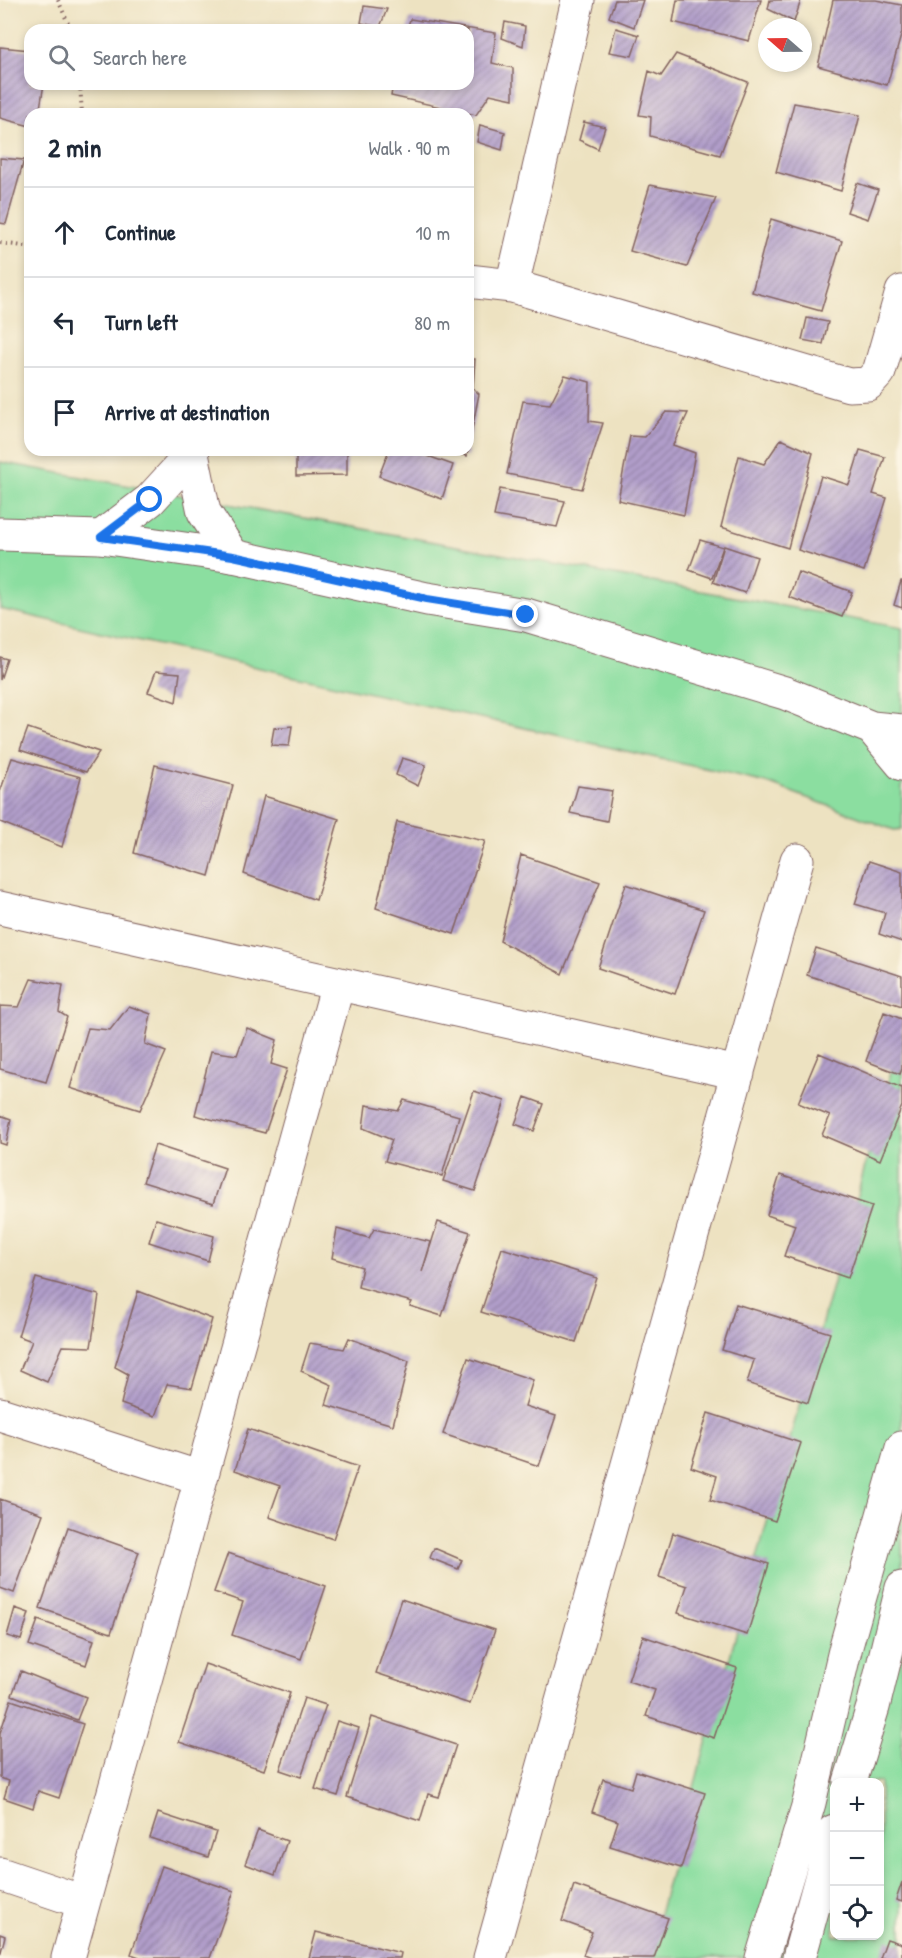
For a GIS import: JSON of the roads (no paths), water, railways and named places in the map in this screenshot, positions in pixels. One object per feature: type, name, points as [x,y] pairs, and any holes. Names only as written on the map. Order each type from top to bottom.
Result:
[{"type":"street","points":[[512,286],[578,0]]},
{"type":"street","points":[[474,282],[512,286],[849,385],[868,384],[879,372],[902,292]]},
{"type":"street","points":[[101,537],[150,500],[188,456]]},
{"type":"street","points":[[193,456],[204,512],[233,556]]},
{"type":"street","points":[[0,534],[101,537],[233,556],[427,599],[526,615],[785,693],[887,729],[902,764]]},
{"type":"street","points":[[490,1958],[797,860]]},
{"type":"street","points":[[0,908],[738,1073]]},
{"type":"street","points":[[68,1958],[338,984]]},
{"type":"street","points":[[0,1414],[201,1478]]},
{"type":"street","points":[[762,1958],[809,1803],[846,1646],[902,1448]]},
{"type":"street","points":[[851,1778],[873,1707],[902,1588]]},
{"type":"street","points":[[799,1958],[830,1846]]},
{"type":"street","points":[[0,1874],[83,1902]]}]
